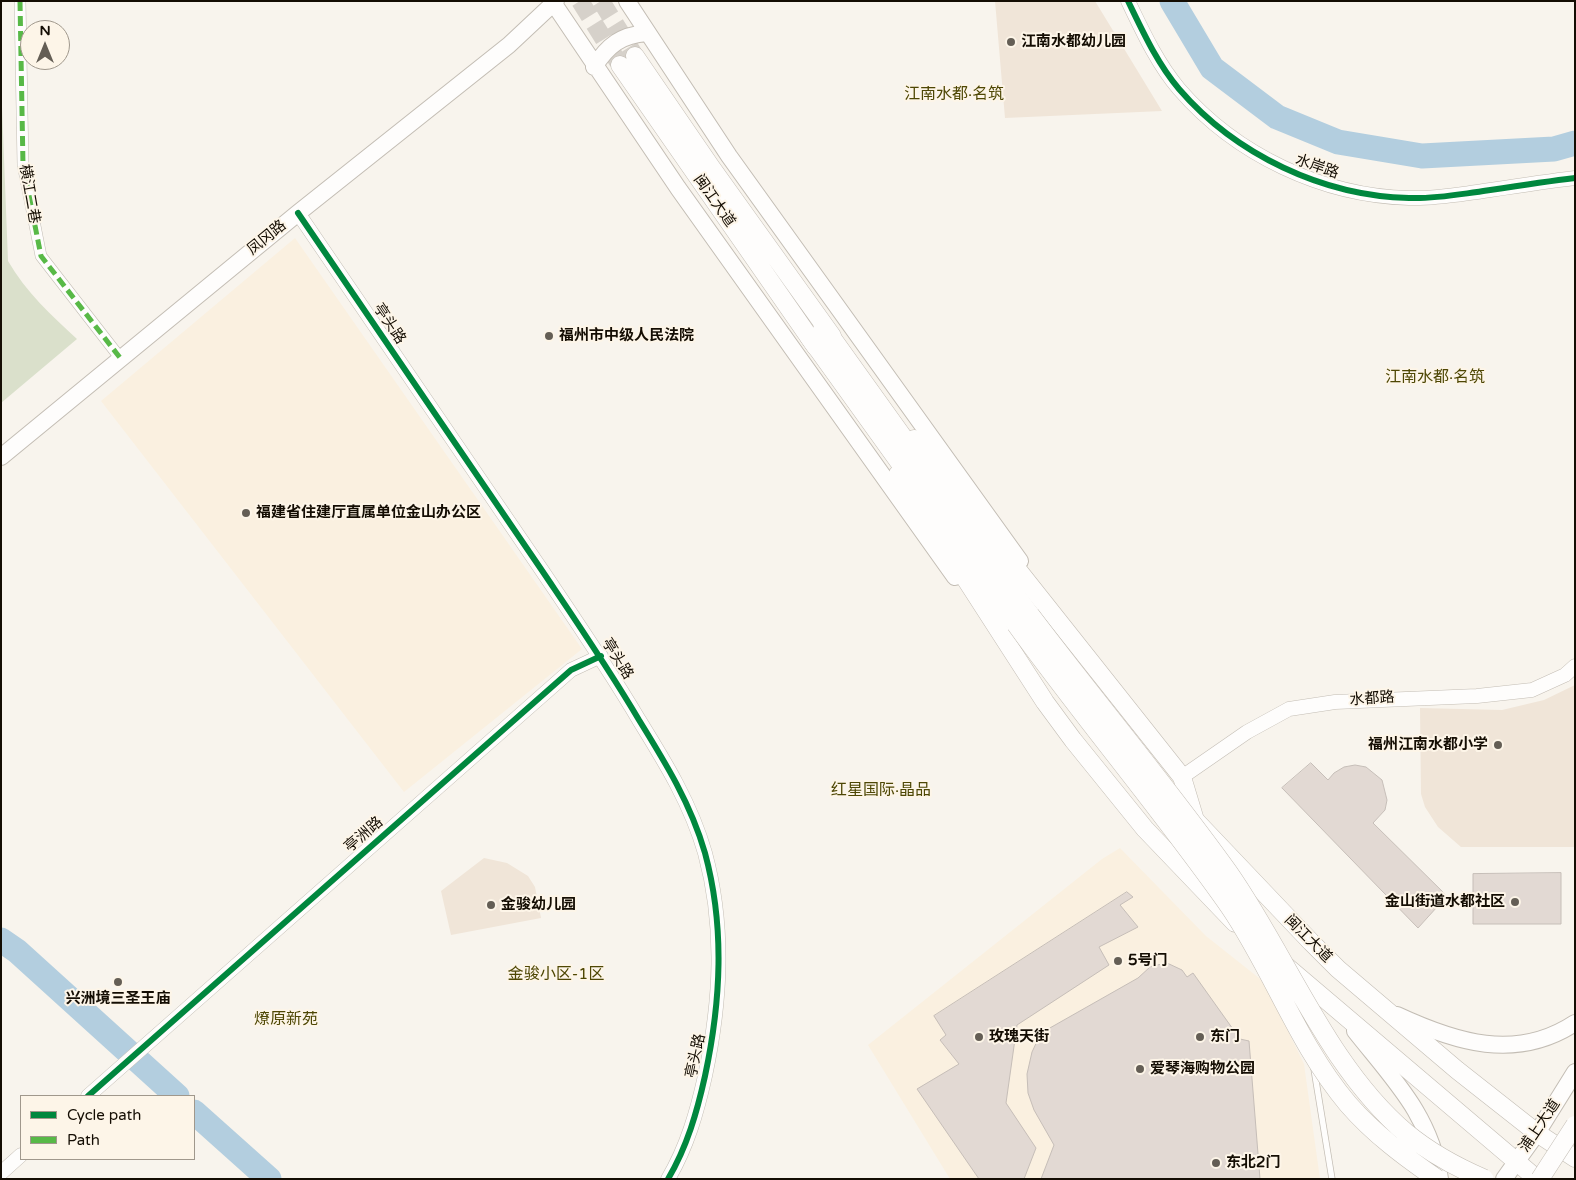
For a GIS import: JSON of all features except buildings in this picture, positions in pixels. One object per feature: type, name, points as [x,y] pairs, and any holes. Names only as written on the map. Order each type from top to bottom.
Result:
[{"type":"highway","points":[[816,331],[1023,619],[1199,832],[1247,900],[1332,1043],[1366,1092],[1406,1133],[1454,1166],[1484,1179]]},
{"type":"highway","points":[[1023,619],[1064,690],[1231,908],[1313,1054],[1348,1104],[1392,1148],[1439,1179]]},
{"type":"main road","points":[[627,1],[728,156],[1099,670]]},
{"type":"main road","name":"凤冈路","points":[[1,457],[298,213],[501,51],[554,2]]},
{"type":"main road","points":[[554,2],[594,67],[678,188],[1045,702],[1145,830],[1227,916],[1539,1179],[1575,1125]]},
{"type":"main road","points":[[594,67],[605,50],[630,34],[647,33]]},
{"type":"main road","name":"闽江大道","points":[[635,56],[816,331]]},
{"type":"main road","name":"闽江大道","points":[[620,66],[696,177],[816,331],[1099,670],[1182,777],[1195,820],[1304,935],[1384,1009],[1537,1134],[1575,1158]]},
{"type":"main road","points":[[816,331],[1045,702]]},
{"type":"main road","points":[[1337,1007],[1422,1118],[1434,1150],[1439,1179]]},
{"type":"main road","points":[[1384,1009],[1447,1036],[1477,1044],[1510,1045],[1536,1041],[1575,1023]]},
{"type":"main road","name":"浦上大道","points":[[1504,1179],[1516,1160],[1537,1134],[1575,1072]]},
{"type":"street","name":"横江二巷","points":[[20,1],[23,165],[41,256],[121,359]]},
{"type":"street","name":"水岸路","points":[[1128,1],[1153,53],[1179,89],[1211,121],[1252,151],[1297,174],[1350,190],[1409,198],[1439,197],[1575,178]]},
{"type":"street","name":"亭头路","points":[[298,213],[601,656],[672,773],[696,828],[712,882],[720,956],[715,1025],[701,1093],[688,1137],[668,1179]]},
{"type":"street","name":"亭洲路","points":[[89,1095],[571,670],[601,656]]},
{"type":"street","name":"水都路","points":[[1182,777],[1247,732],[1289,709],[1336,702],[1477,696],[1532,690],[1565,675],[1575,666]]},
{"type":"street","points":[[1,1173],[20,1156]]},
{"type":"lane","points":[[1296,974],[1304,1013]]},
{"type":"lane","points":[[1308,1033],[1332,1179]]},
{"type":"shaded area","points":[[995,1],[1095,1],[1162,111],[1005,118]]},
{"type":"shaded area","points":[[295,238],[582,649],[404,792],[101,401]]},
{"type":"shaded area","name":"福州江南水都小学","points":[[1575,685],[1575,847],[1461,847],[1438,827],[1425,807],[1421,794],[1420,708],[1502,710],[1544,700]]},
{"type":"shaded area","name":"爱琴海购物公园","points":[[1120,848],[1206,936],[1264,982],[1304,1064],[1320,1179],[950,1179],[868,1045],[1102,859]]},
{"type":"shaded area","name":"金骏幼儿园","points":[[484,858],[507,863],[528,876],[535,887],[541,918],[451,935],[441,891]]},
{"type":"green space","points":[[1,81],[8,261],[31,293],[77,339],[1,403]]},
{"type":"waterway","points":[[1172,1],[1212,68],[1277,117],[1338,142],[1422,156],[1554,149],[1575,143]]},
{"type":"waterway","points":[[1,940],[17,951],[176,1095]]},
{"type":"waterway","points":[[195,1113],[269,1179]]},
{"type":"tunnel","points":[[580,1],[620,65]]},
{"type":"tunnel","points":[[601,1],[635,56]]},
{"type":"marked path","points":[[20,1],[23,165],[41,256],[121,359]]},
{"type":"cycle path","points":[[1128,1],[1164,69],[1179,89],[1202,113],[1227,134],[1254,152],[1283,168],[1313,180],[1377,195],[1418,198],[1575,178]]},
{"type":"cycle path","points":[[298,213],[543,572],[628,701],[685,800],[699,835],[705,853],[716,909],[718,964],[715,1020],[699,1103],[686,1142],[668,1179]]},
{"type":"cycle path","points":[[89,1095],[571,670],[601,656]]},
{"type":"place","name":"江南水都幼儿园","points":[[1011,42]]},
{"type":"place","name":"福州市中级人民法院","points":[[549,336]]},
{"type":"place","name":"福建省住建厅直属单位金山办公区","points":[[246,513]]},
{"type":"place","name":"福州江南水都小学","points":[[1498,745]]},
{"type":"place","name":"金山街道水都社区","points":[[1515,902]]},
{"type":"place","name":"金骏幼儿园","points":[[491,905]]},
{"type":"place","name":"5号门","points":[[1118,961]]},
{"type":"place","name":"兴洲境三圣王庙","points":[[118,982]]},
{"type":"place","name":"玫瑰天街","points":[[979,1037]]},
{"type":"place","name":"东门","points":[[1200,1037]]},
{"type":"place","name":"爱琴海购物公园","points":[[1140,1069]]},
{"type":"place","name":"东北2门","points":[[1216,1163]]},
{"type":"district","name":"江南水都·名筑","points":[[954,95]]},
{"type":"district","name":"江南水都·名筑","points":[[1435,378]]},
{"type":"district","name":"红星国际·晶品","points":[[881,791]]},
{"type":"district","name":"金骏小区-1区","points":[[556,975]]},
{"type":"district","name":"燎原新苑","points":[[286,1020]]}]
